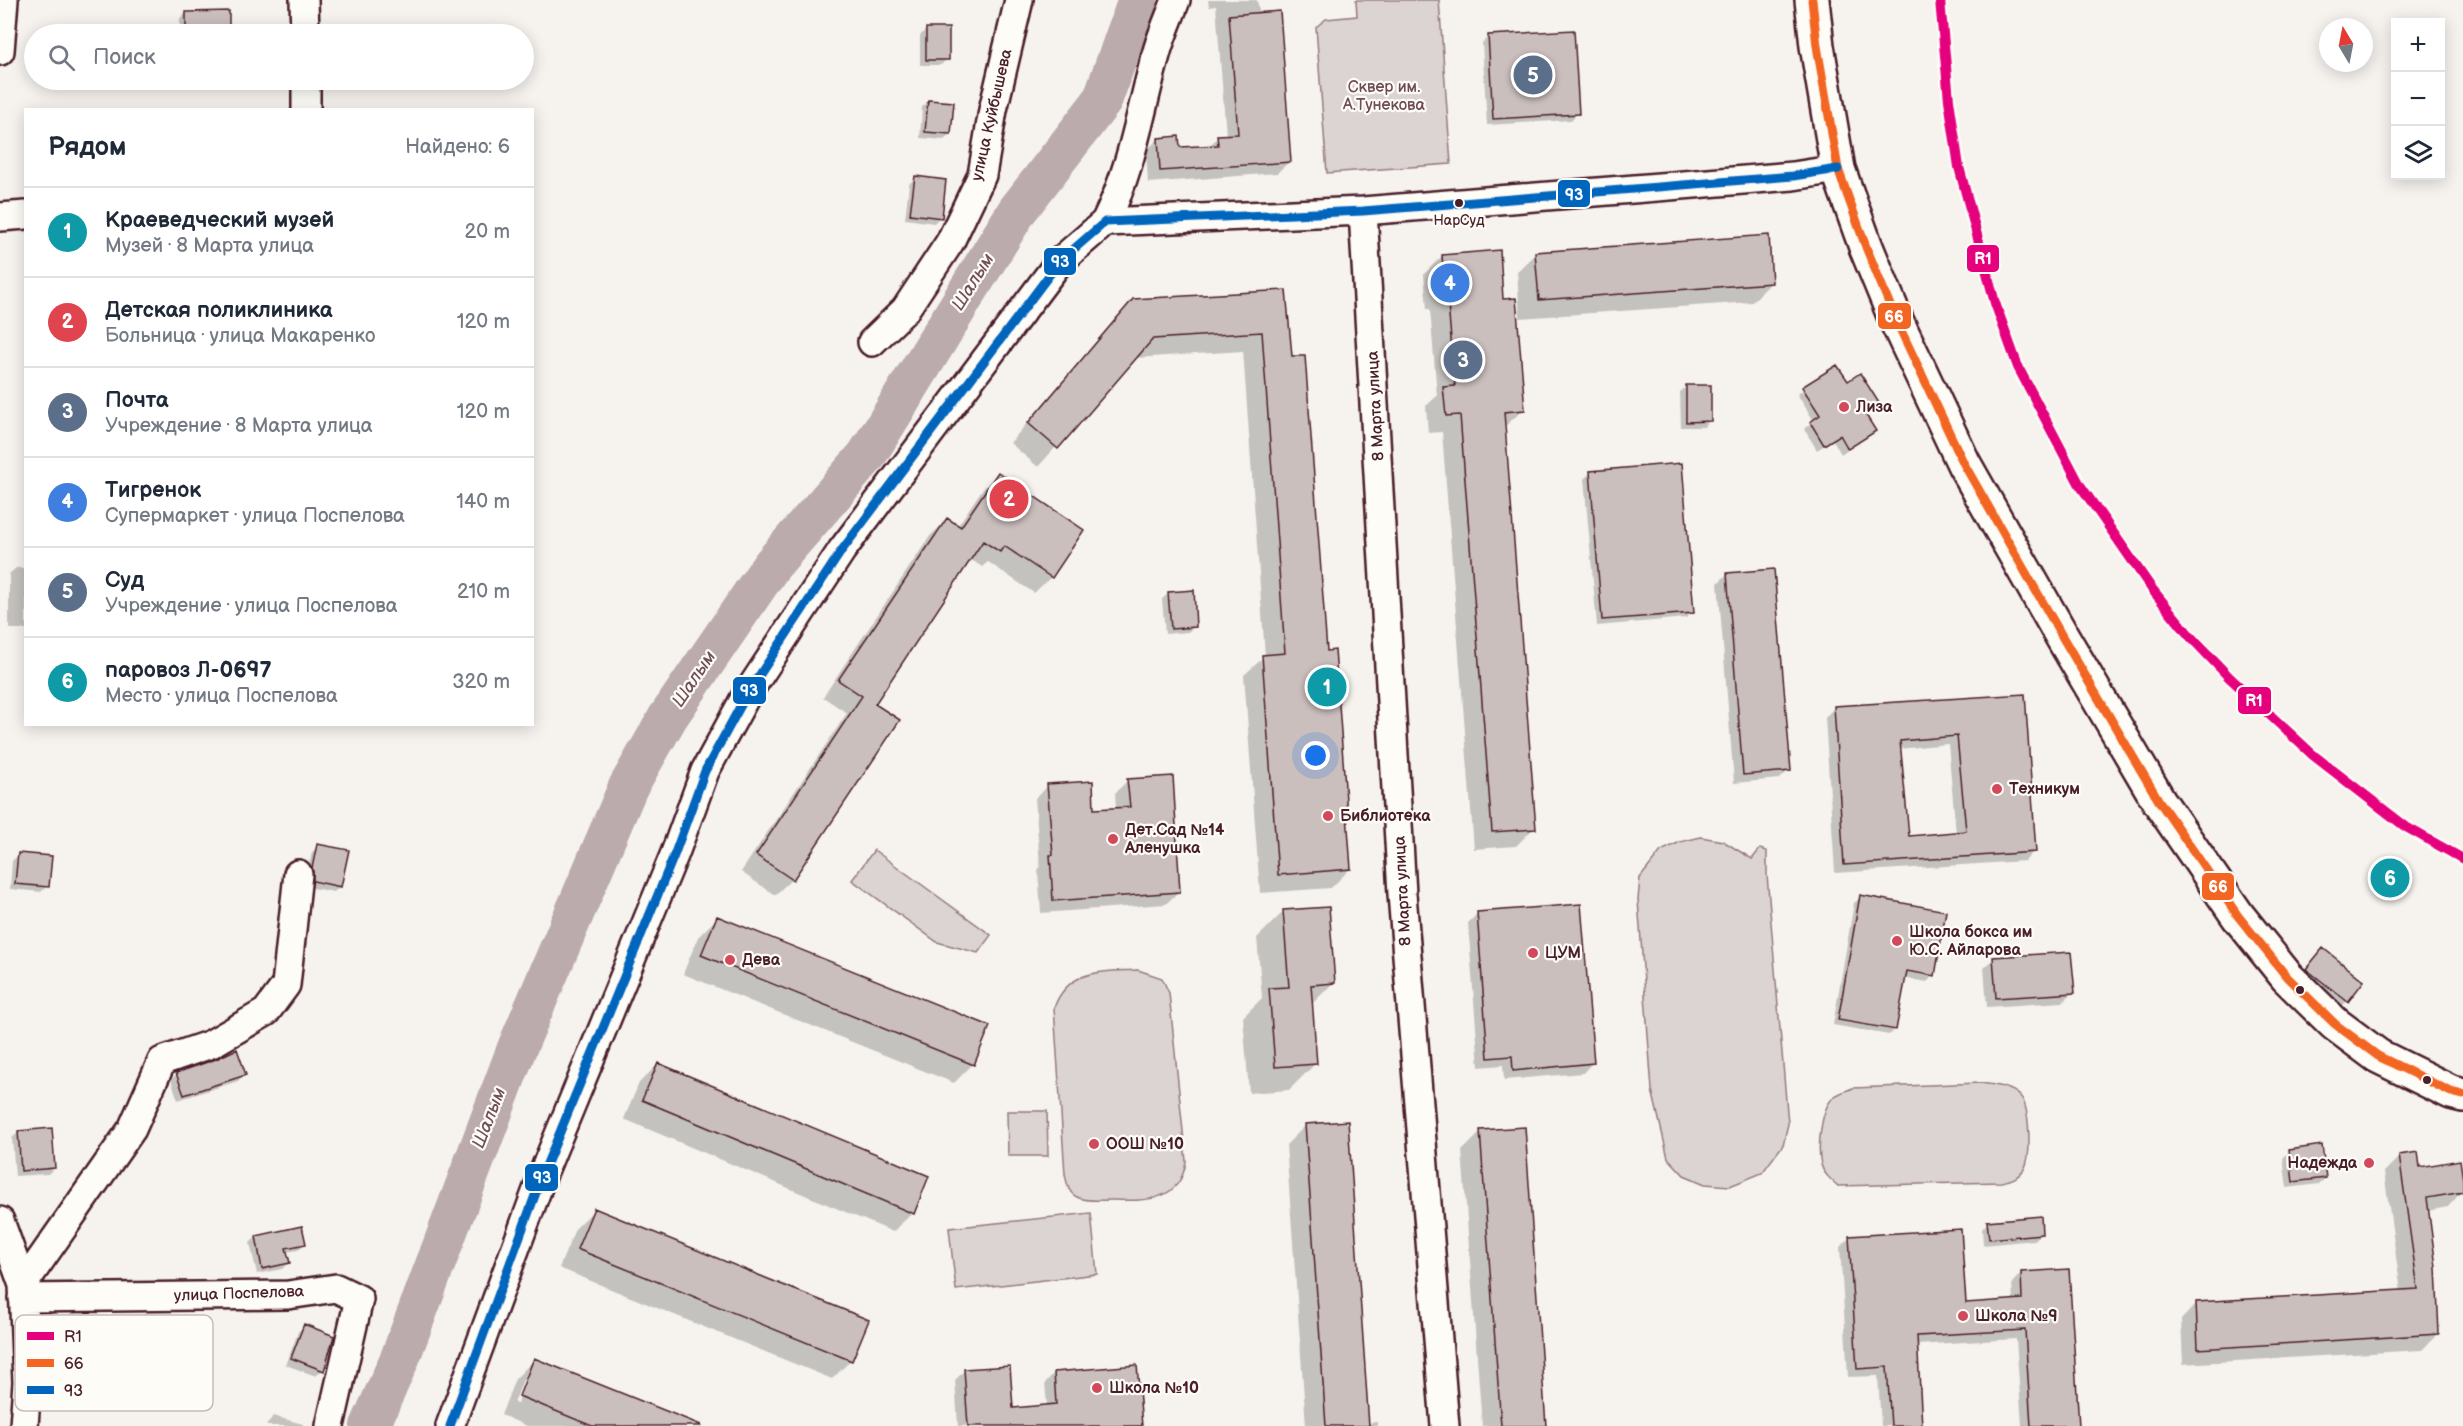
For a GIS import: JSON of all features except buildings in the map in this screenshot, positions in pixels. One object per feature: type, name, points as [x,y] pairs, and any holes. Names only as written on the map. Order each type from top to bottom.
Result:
[{"type":"main road","points":[[1812,0],[1817,46],[1838,169],[1866,247],[1896,320],[1964,464],[2159,801],[2243,922],[2287,977],[2335,1024],[2378,1056],[2451,1092],[2463,1095]]},
{"type":"street","points":[[0,51],[4,0]]},
{"type":"street","points":[[304,0],[305,24]]},
{"type":"street","name":"улица Куйбышева","points":[[872,342],[905,310],[950,242],[982,175],[993,110],[1019,0]]},
{"type":"street","points":[[450,1426],[544,1171],[675,853],[705,771],[742,704],[842,550],[1059,262],[1105,222],[1116,201],[1158,47],[1176,0]]},
{"type":"street","points":[[306,90],[306,108]]},
{"type":"street","points":[[1105,222],[1363,211],[1793,176],[1838,169]]},
{"type":"street","name":"8 Марта улица","points":[[1363,211],[1370,296],[1402,894],[1445,1426]]},
{"type":"street","points":[[0,217],[24,215]]},
{"type":"street","points":[[23,1291],[132,1129],[162,1061],[211,1044],[266,1012],[286,985],[298,874]]},
{"type":"street","points":[[0,1221],[23,1291],[24,1315]]},
{"type":"street","name":"улица Поспелова","points":[[23,1291],[288,1295],[336,1288],[358,1299],[330,1426]]},
{"type":"street","points":[[24,1426],[25,1411]]},
{"type":"green space","name":"Сквер им. А.Тунекова","points":[[1356,0],[1439,0],[1451,164],[1327,173],[1316,27],[1326,19],[1357,16]]},
{"type":"green space","points":[[1701,837],[1723,841],[1752,859],[1760,849],[1767,851],[1767,875],[1788,1124],[1783,1145],[1762,1173],[1730,1186],[1705,1184],[1684,1175],[1668,1158],[1652,1090],[1638,900],[1640,878],[1661,851],[1680,842]]},
{"type":"green space","points":[[874,850],[991,935],[978,953],[937,942],[852,880]]},
{"type":"green space","points":[[1138,970],[1162,978],[1169,993],[1186,1161],[1183,1175],[1177,1185],[1158,1197],[1135,1200],[1085,1200],[1072,1193],[1065,1174],[1054,1008],[1068,985],[1078,979],[1100,972]]},
{"type":"green space","points":[[1980,1083],[2011,1090],[2020,1096],[2026,1110],[2029,1143],[2027,1163],[2019,1175],[2014,1178],[2001,1182],[1838,1186],[1824,1170],[1819,1149],[1821,1130],[1828,1104],[1839,1094],[1853,1088]]},
{"type":"green space","points":[[1007,1111],[1047,1111],[1048,1156],[1008,1156]]},
{"type":"green space","points":[[1091,1213],[1097,1274],[956,1290],[949,1228]]},
{"type":"waterway","name":"Шалым","points":[[370,1426],[400,1358],[517,1048],[628,787],[668,717],[771,566],[867,455],[1017,211],[1102,101],[1138,0]]},
{"type":"transit line","name":"66","points":[[1812,0],[1817,46],[1838,169],[1866,247],[1896,320],[1964,464],[2159,801],[2238,916],[2287,977],[2335,1024],[2378,1056],[2451,1092],[2463,1095]]},
{"type":"transit line","name":"R1","points":[[1940,0],[1949,100],[1959,167],[1995,303],[2018,367],[2080,485],[2152,589],[2189,635],[2229,677],[2313,755],[2406,827],[2463,859]]},
{"type":"transit line","name":"93","points":[[450,1426],[544,1171],[675,853],[705,771],[747,694],[842,550],[1059,262],[1105,222],[1363,211],[1793,176],[1838,169]]},
{"type":"place","name":"Суд","points":[[1533,75]]},
{"type":"place","name":"НарСуд","points":[[1459,203]]},
{"type":"place","name":"Тигренок","points":[[1450,283]]},
{"type":"place","name":"Почта","points":[[1463,360]]},
{"type":"place","name":"Лиза","points":[[1844,407]]},
{"type":"place","name":"Детская поликлиника","points":[[1009,499]]},
{"type":"place","name":"Краеведческий музей","points":[[1327,687]]},
{"type":"place","name":"Техникум","points":[[1997,789]]},
{"type":"place","name":"Библиотека","points":[[1328,816]]},
{"type":"place","name":"Дет.Сад №14 Аленушка","points":[[1113,839]]},
{"type":"place","name":"паровоз Л-0697","points":[[2390,878]]},
{"type":"place","name":"Школа бокса им Ю.С. Айларова","points":[[1897,941]]},
{"type":"place","name":"ЦУМ","points":[[1533,953]]},
{"type":"place","name":"Дева","points":[[730,960]]},
{"type":"place","name":"ООШ №10","points":[[1094,1144]]},
{"type":"place","name":"Надежда","points":[[2369,1163]]},
{"type":"place","name":"Школа №9","points":[[1963,1316]]},
{"type":"place","name":"Школа №10","points":[[1097,1388]]}]
